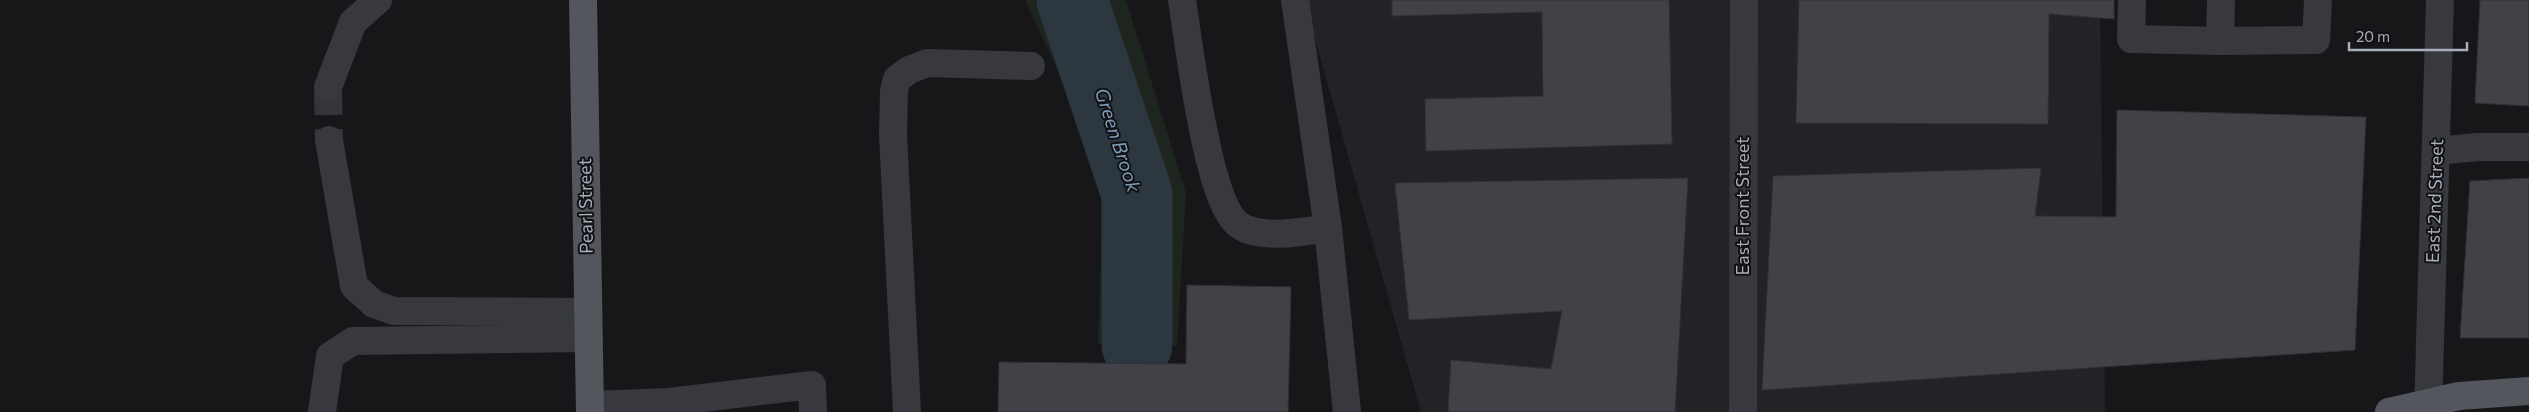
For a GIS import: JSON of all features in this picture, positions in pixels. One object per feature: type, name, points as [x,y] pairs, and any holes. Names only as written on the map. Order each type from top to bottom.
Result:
[{"type":"main road","name":"Pearl Street","points":[[583,0],[590,408]]},
{"type":"main road","points":[[2390,412],[2428,407],[2459,396],[2529,391]]},
{"type":"street","points":[[328,87],[353,22],[378,0]]},
{"type":"street","points":[[1182,0],[1210,169],[1224,208],[1238,225],[1254,232],[1293,234],[1328,228]]},
{"type":"street","points":[[1295,0],[1328,228],[1347,412]]},
{"type":"street","name":"East Front Street","points":[[1742,412],[1744,0]]},
{"type":"street","points":[[2132,0],[2131,39],[2220,41],[2316,40],[2318,0]]},
{"type":"street","points":[[2220,41],[2221,0]]},
{"type":"street","name":"East 2nd Street","points":[[2428,407],[2440,0]]},
{"type":"street","points":[[907,412],[893,135],[894,91],[897,79],[909,70],[927,62],[1031,66]]},
{"type":"street","points":[[329,140],[354,286],[374,304],[394,311],[588,325]]},
{"type":"street","points":[[2436,151],[2478,147],[2529,147]]},
{"type":"street","points":[[322,412],[330,356],[353,341],[588,325]]},
{"type":"street","points":[[590,408],[669,407],[812,385],[813,412]]},
{"type":"shaded area","points":[[1025,0],[1126,0],[1186,193],[1177,346],[1098,344],[1104,171]]},
{"type":"shaded area","points":[[1304,0],[2100,0],[2105,412],[1421,412]]},
{"type":"building","points":[[1392,0],[1669,0],[1672,144],[1426,151],[1425,99],[1543,96],[1542,12],[1392,16]]},
{"type":"building","points":[[1799,0],[2114,0],[2114,19],[2049,14],[2048,124],[1796,123]]},
{"type":"building","points":[[2480,0],[2529,0],[2529,106],[2475,103]]},
{"type":"building","points":[[2117,110],[2366,117],[2355,350],[1762,390],[1773,176],[2041,168],[2035,216],[2116,217]]},
{"type":"building","points":[[1688,178],[1675,412],[1448,412],[1451,360],[1551,369],[1562,311],[1409,320],[1395,183]]},
{"type":"building","points":[[2529,178],[2529,338],[2460,338],[2470,181]]},
{"type":"building","points":[[1187,285],[1291,287],[1288,412],[998,412],[999,362],[1186,364]]},
{"type":"waterway","name":"Green Brook","points":[[1072,0],[1137,194],[1137,345]]},
{"type":"tunnel","points":[[328,87],[329,140]]}]
